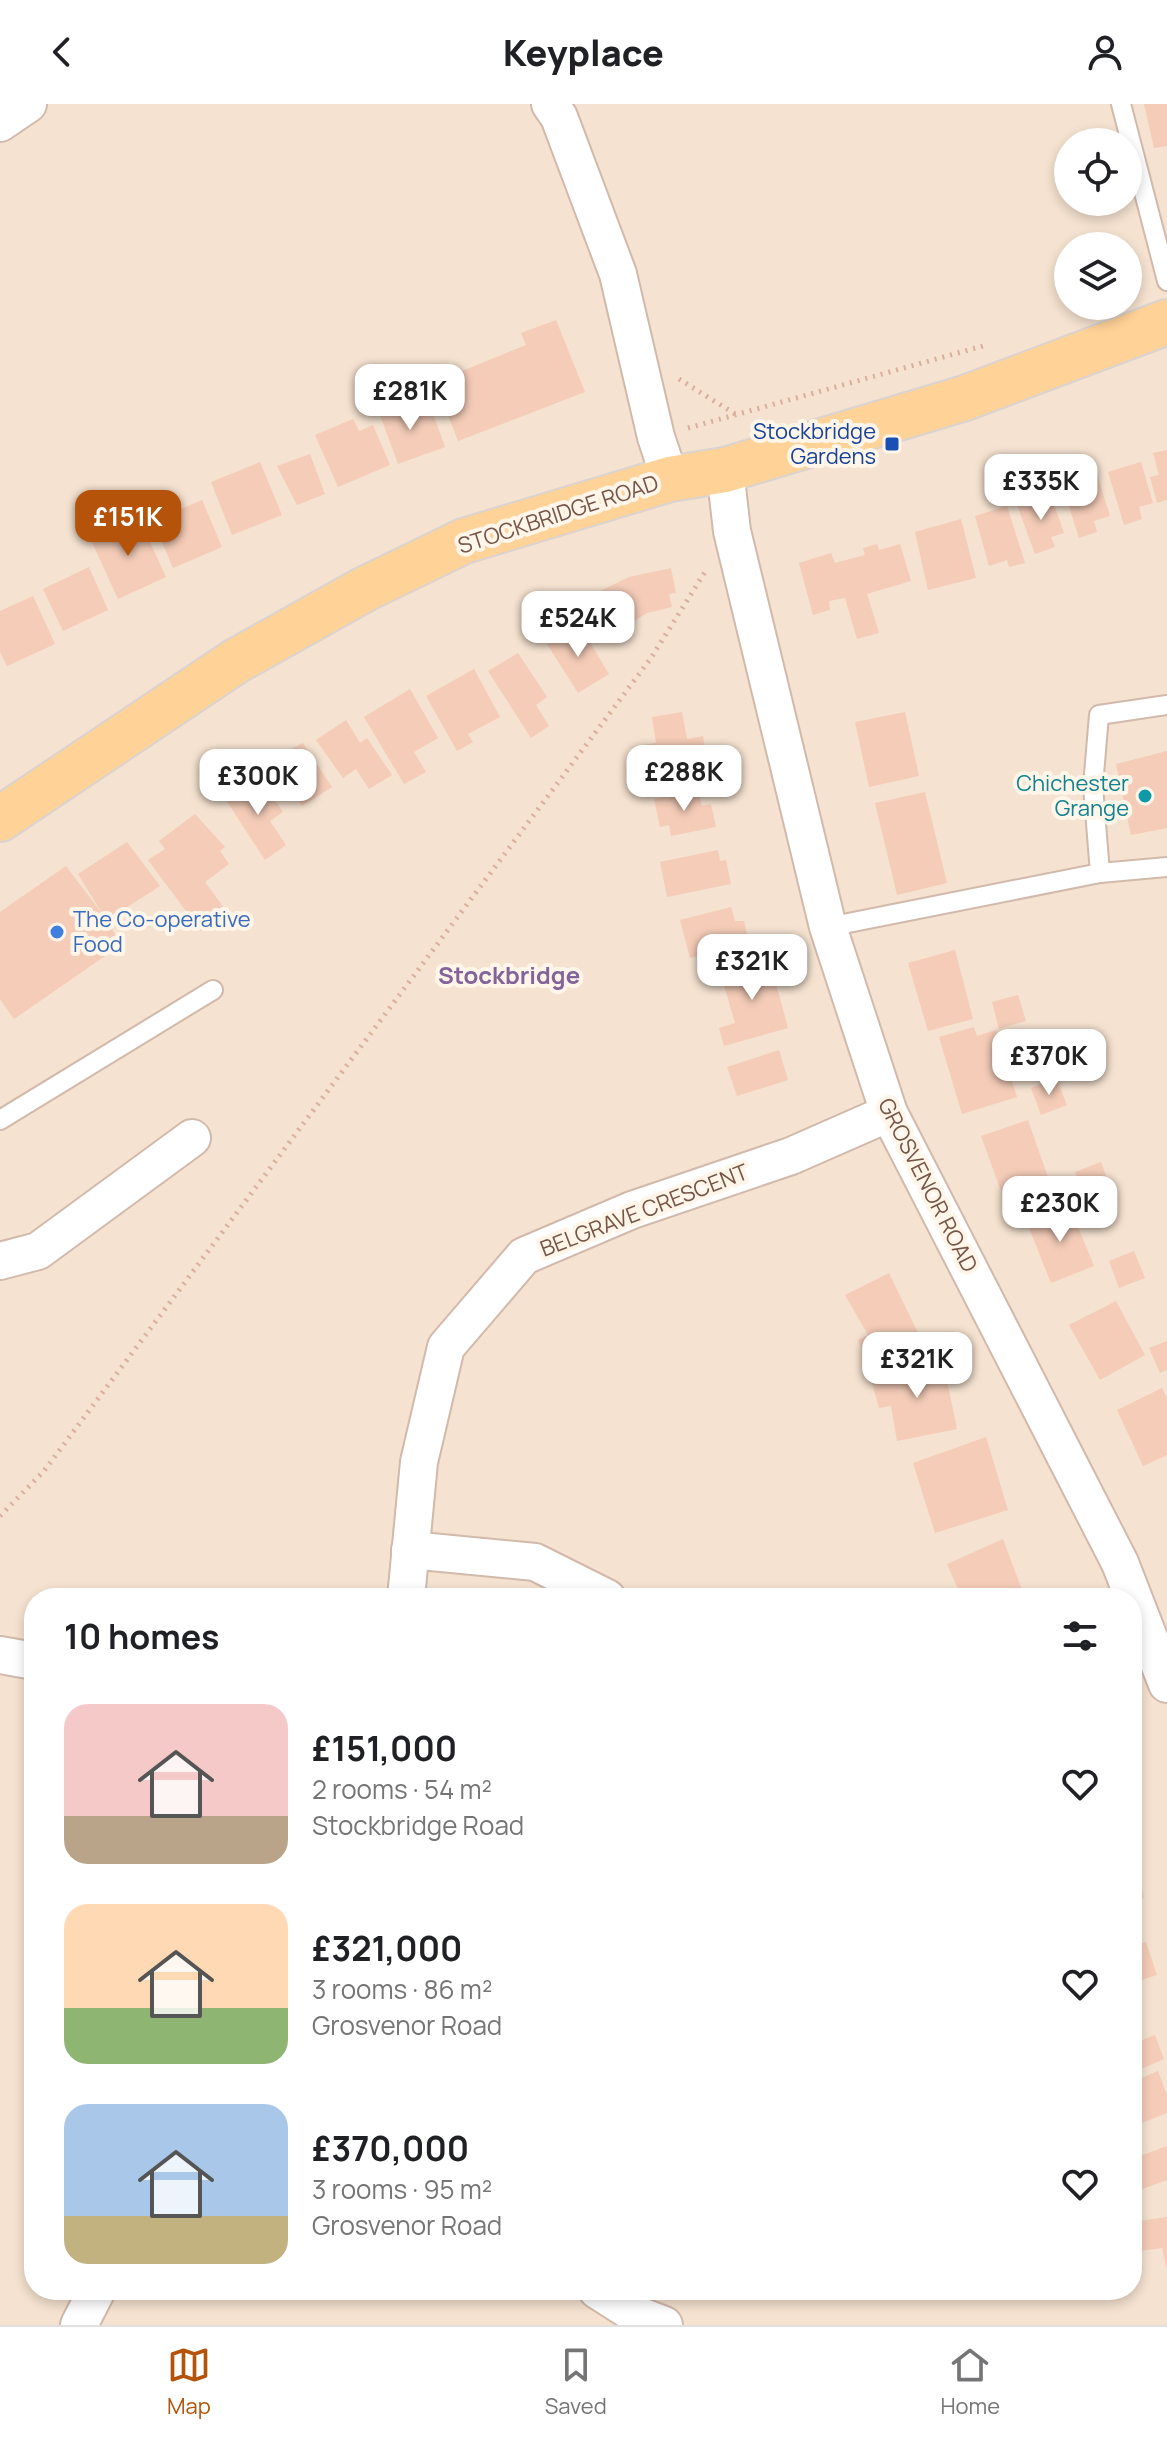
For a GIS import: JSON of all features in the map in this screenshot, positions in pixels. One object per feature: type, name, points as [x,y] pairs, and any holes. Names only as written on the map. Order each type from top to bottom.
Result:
[{"type":"main road","name":"STOCKBRIDGE ROAD","points":[[0,819],[236,661],[365,589],[464,541],[670,479],[725,470],[965,398],[1167,322]]},
{"type":"street","points":[[0,123],[28,104]]},
{"type":"street","points":[[565,108],[618,274],[656,437],[670,479]]},
{"type":"street","name":"GROSVENOR ROAD","points":[[725,470],[732,531],[828,927],[889,1113],[1120,1563],[1130,1588]]},
{"type":"street","name":"BELGRAVE CRESCENT","points":[[407,1588],[419,1462],[446,1347],[524,1256],[632,1210],[791,1156],[889,1113]]},
{"type":"street","points":[[0,1261],[38,1251],[192,1138]]},
{"type":"street","points":[[410,1550],[535,1562],[587,1588]]},
{"type":"street","name":"GROSVENOR ROAD","points":[[1142,1620],[1167,1684]]},
{"type":"street","points":[[0,1655],[24,1659]]},
{"type":"street","points":[[79,2325],[92,2300]]},
{"type":"street","points":[[613,2300],[633,2313],[664,2325]]},
{"type":"lane","points":[[1121,104],[1167,281]]},
{"type":"lane","points":[[1100,873],[1093,786],[1099,715],[1167,705]]},
{"type":"lane","points":[[828,927],[1100,873],[1167,867]]},
{"type":"lane","points":[[0,1120],[213,990]]},
{"type":"path","points":[[656,437],[987,345]]},
{"type":"path","points":[[0,1516],[44,1471],[359,1052],[651,658],[732,531]]},
{"type":"shaded area","points":[[0,104],[1167,104],[1167,2325],[0,2325]]},
{"type":"building","points":[[1144,104],[1167,104],[1167,146],[1154,148]]},
{"type":"building","points":[[556,320],[585,392],[458,441],[435,382],[526,345],[521,333]]},
{"type":"building","points":[[400,399],[406,417],[431,408],[445,447],[398,464],[377,407]]},
{"type":"building","points":[[353,419],[359,431],[373,425],[390,465],[338,487],[315,435]]},
{"type":"building","points":[[1167,450],[1167,500],[1157,503],[1150,477],[1159,475],[1153,453]]},
{"type":"building","points":[[310,454],[325,494],[297,505],[277,466]]},
{"type":"building","points":[[260,462],[282,515],[232,535],[211,482]]},
{"type":"building","points":[[1141,462],[1153,503],[1139,507],[1142,519],[1124,525],[1108,472]]},
{"type":"building","points":[[1097,474],[1110,516],[1094,521],[1097,532],[1079,538],[1062,485]]},
{"type":"building","points":[[1050,493],[1064,533],[1051,537],[1055,547],[1035,554],[1017,505]]},
{"type":"building","points":[[202,500],[222,547],[173,568],[153,521]]},
{"type":"building","points":[[1007,506],[1025,563],[1009,567],[1007,560],[989,566],[975,516]]},
{"type":"building","points":[[139,518],[166,577],[118,599],[91,540]]},
{"type":"building","points":[[961,519],[976,578],[928,590],[915,532]]},
{"type":"building","points":[[877,544],[879,550],[900,544],[911,581],[867,594],[879,633],[857,639],[845,598],[829,601],[830,610],[813,615],[799,563],[831,553],[835,563],[865,555],[863,548]]},
{"type":"building","points":[[89,567],[108,610],[63,631],[43,589]]},
{"type":"building","points":[[671,568],[676,593],[669,594],[672,607],[647,613],[608,637],[584,599],[629,577]]},
{"type":"building","points":[[33,596],[55,644],[7,666],[0,652],[0,611]]},
{"type":"building","points":[[579,624],[609,674],[578,693],[547,644]]},
{"type":"building","points":[[518,653],[547,697],[536,705],[549,726],[531,738],[488,671]]},
{"type":"building","points":[[474,669],[500,717],[468,734],[473,742],[457,751],[426,696]]},
{"type":"building","points":[[410,689],[438,738],[414,752],[426,772],[404,784],[364,717]]},
{"type":"building","points":[[682,712],[687,739],[703,736],[708,768],[663,775],[660,760],[639,763],[636,746],[656,743],[652,717]]},
{"type":"building","points":[[905,712],[919,776],[869,787],[855,722]]},
{"type":"building","points":[[346,720],[360,743],[367,738],[392,775],[369,789],[356,769],[343,778],[316,740]]},
{"type":"building","points":[[303,743],[332,787],[302,806],[271,759]]},
{"type":"building","name":"Chichester Grange","points":[[1167,751],[1167,828],[1131,835],[1116,764]]},
{"type":"building","points":[[260,778],[283,812],[270,821],[286,845],[265,860],[226,800]]},
{"type":"building","points":[[698,790],[702,806],[711,804],[716,827],[671,836],[669,825],[660,827],[654,799]]},
{"type":"building","points":[[925,792],[947,883],[897,895],[875,803]]},
{"type":"building","points":[[195,814],[225,847],[220,851],[229,864],[205,882],[227,912],[201,931],[148,860],[165,849],[159,841]]},
{"type":"building","name":"The Co-operative Food","points":[[127,842],[160,886],[107,920],[121,945],[14,1019],[0,999],[0,912],[66,866],[103,915],[78,874]]},
{"type":"building","points":[[718,850],[720,861],[726,860],[731,884],[667,897],[660,862]]},
{"type":"building","points":[[731,907],[735,921],[744,921],[749,943],[690,958],[680,920]]},
{"type":"building","points":[[955,950],[973,1019],[928,1031],[908,963]]},
{"type":"building","points":[[769,958],[788,1028],[724,1046],[719,1028],[735,1023],[720,972]]},
{"type":"building","points":[[1018,995],[1026,1021],[999,1029],[992,1002]]},
{"type":"building","points":[[974,1027],[977,1036],[996,1030],[1017,1097],[962,1114],[939,1037]]},
{"type":"building","points":[[779,1050],[788,1080],[737,1096],[727,1067]]},
{"type":"building","points":[[1056,1078],[1067,1105],[1041,1115],[1031,1088]]},
{"type":"building","points":[[1028,1120],[1051,1186],[1005,1202],[981,1136]]},
{"type":"building","points":[[1101,1162],[1111,1190],[1086,1199],[1075,1172]]},
{"type":"building","points":[[1069,1205],[1094,1266],[1051,1283],[1027,1223]]},
{"type":"building","points":[[1134,1251],[1145,1278],[1119,1288],[1109,1261]]},
{"type":"building","points":[[889,1273],[918,1333],[893,1346],[890,1342],[865,1355],[858,1340],[868,1335],[845,1295]]},
{"type":"building","points":[[1116,1301],[1145,1355],[1100,1380],[1069,1325]]},
{"type":"building","points":[[1167,1341],[1167,1370],[1160,1373],[1149,1348]]},
{"type":"building","points":[[943,1361],[957,1429],[897,1441],[891,1406],[879,1408],[872,1383],[884,1381],[883,1373]]},
{"type":"building","points":[[1162,1388],[1167,1398],[1167,1455],[1143,1466],[1117,1410]]},
{"type":"building","points":[[986,1437],[1008,1510],[935,1533],[913,1463]]},
{"type":"building","points":[[1003,1539],[1021,1588],[958,1588],[947,1564]]},
{"type":"building","points":[[1146,1942],[1157,1975],[1142,1980],[1142,1943]]},
{"type":"building","points":[[1155,2035],[1164,2059],[1142,2069],[1142,2040]]},
{"type":"building","points":[[1158,2071],[1167,2095],[1167,2113],[1142,2123],[1142,2078]]},
{"type":"building","points":[[1167,2146],[1167,2180],[1142,2189],[1142,2155]]},
{"type":"building","points":[[1167,2217],[1167,2269],[1162,2248],[1142,2251],[1142,2221]]},
{"type":"place","name":"Stockbridge Gardens","points":[[892,444]]},
{"type":"place","name":"Chichester Grange","points":[[1145,796]]},
{"type":"place","name":"The Co-operative Food","points":[[57,932]]},
{"type":"district","name":"Stockbridge","points":[[509,974]]}]
